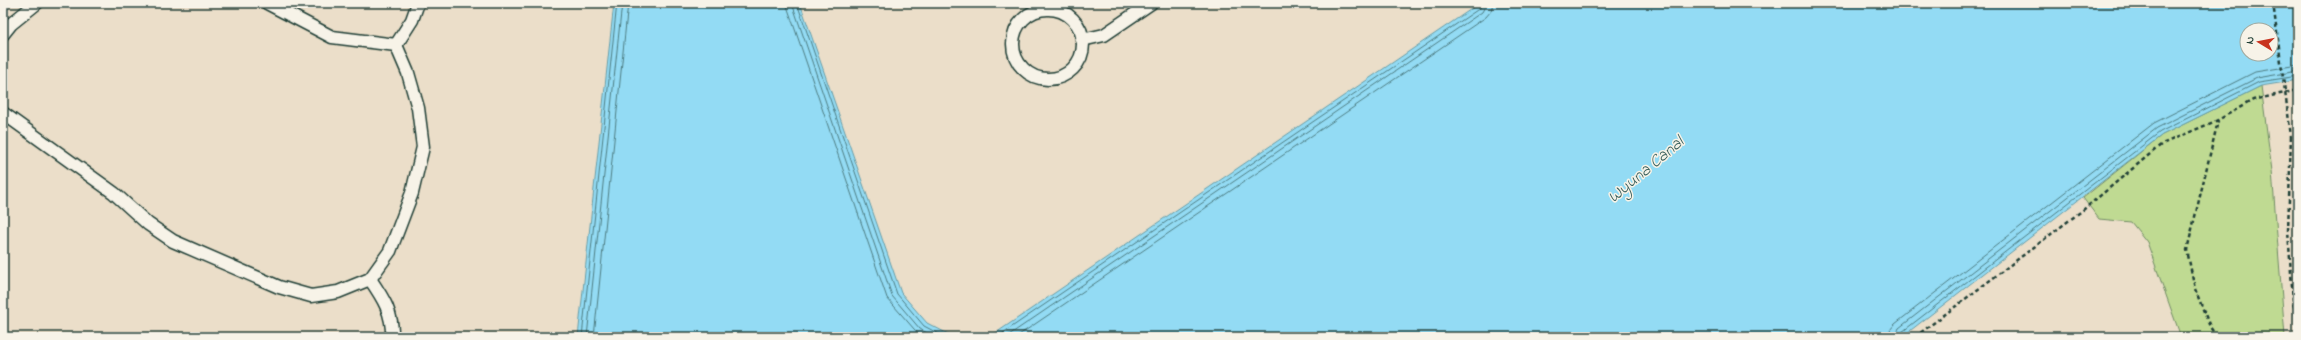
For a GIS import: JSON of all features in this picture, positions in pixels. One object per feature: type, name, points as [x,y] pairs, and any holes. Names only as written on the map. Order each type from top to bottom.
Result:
[{"type":"lane","points":[[3,34],[11,24],[37,3]]},
{"type":"lane","points":[[267,3],[332,38],[396,44]]},
{"type":"lane","points":[[396,44],[412,20],[418,3]]},
{"type":"lane","points":[[1082,40],[1104,36],[1151,3]]},
{"type":"lane","points":[[1044,8],[1056,9],[1067,14],[1076,22],[1082,34],[1082,40],[1080,58],[1074,67],[1055,78],[1044,79],[1034,76],[1024,70],[1017,61],[1013,51],[1016,28],[1023,18],[1044,8]]},
{"type":"lane","points":[[3,113],[114,193],[148,224],[173,241],[279,287],[311,296],[338,292],[370,279],[390,251],[412,193],[423,147],[418,108],[408,73],[396,44]]},
{"type":"lane","points":[[370,279],[386,301],[392,322],[392,337]]},
{"type":"path","points":[[2273,3],[2291,136],[2288,231],[2298,329]]},
{"type":"path","points":[[1915,337],[2083,210],[2162,144],[2218,120],[2253,100],[2298,90]]},
{"type":"path","points":[[2217,337],[2210,327],[2195,289],[2187,250],[2218,120]]},
{"type":"green space","points":[[2261,86],[2272,171],[2285,337],[2181,337],[2147,242],[2131,222],[2099,219],[2083,198],[2162,135]]},
{"type":"water","points":[[614,3],[800,3],[901,293],[927,323],[954,337],[578,337]]},
{"type":"water","name":"Wyuna Canal","points":[[1480,3],[2298,3],[2298,80],[2261,86],[2162,135],[1902,337],[990,337]]}]
